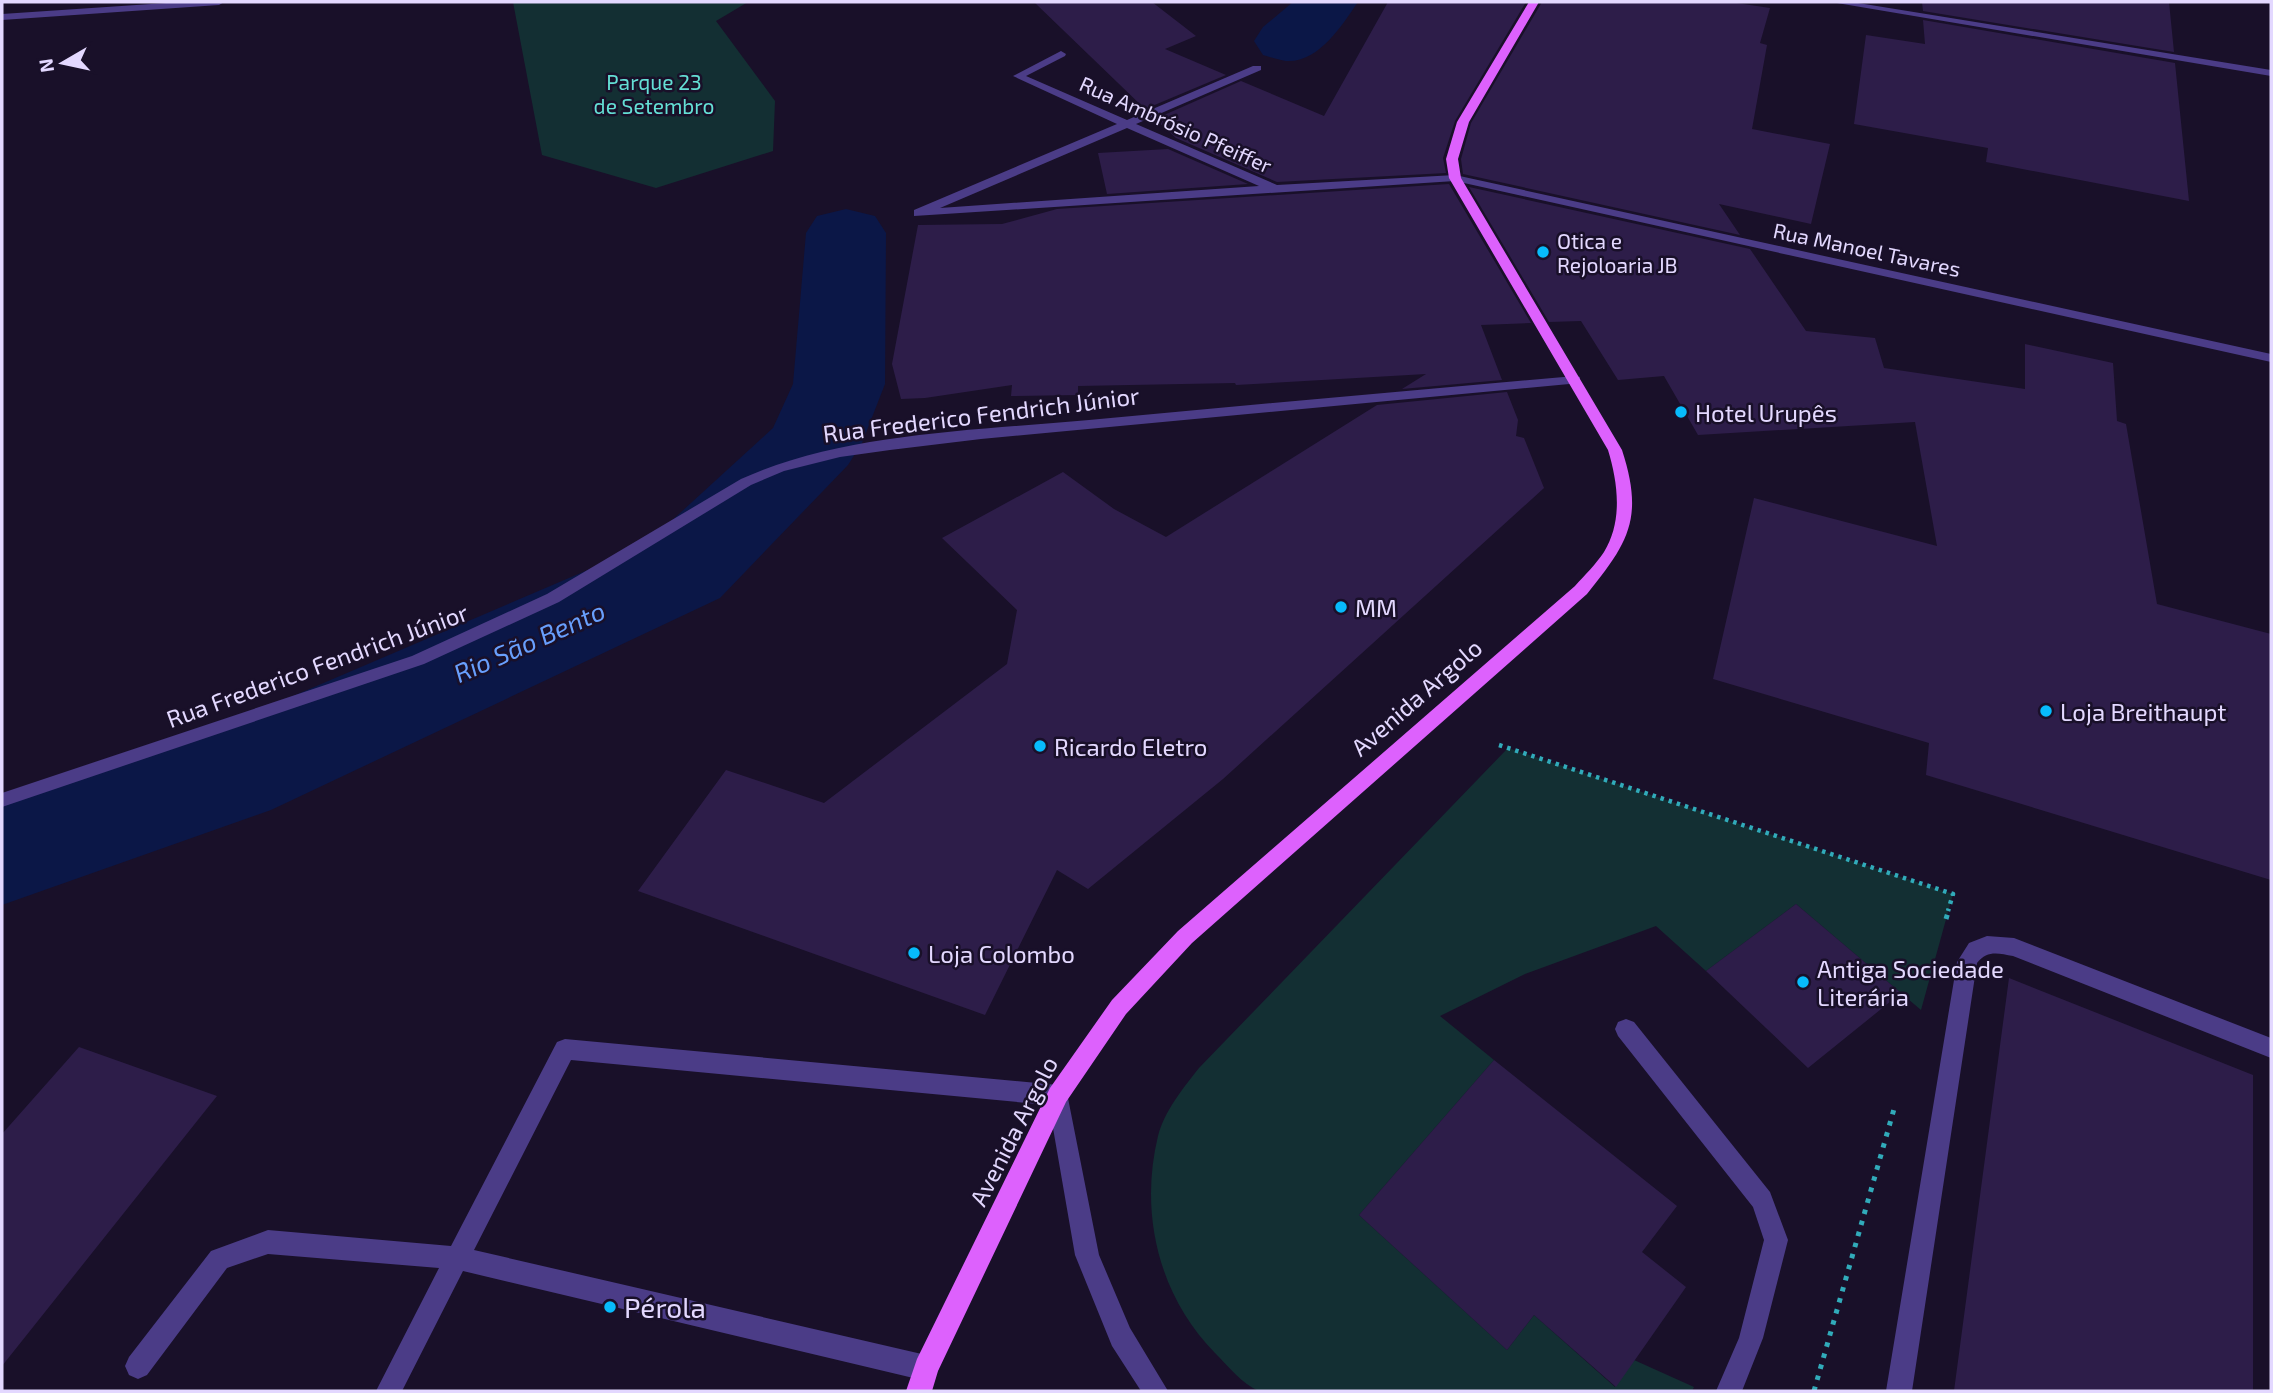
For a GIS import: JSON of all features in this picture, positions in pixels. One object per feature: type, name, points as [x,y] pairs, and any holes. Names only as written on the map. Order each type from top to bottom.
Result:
[{"type":"main road","points":[[1455,178],[1452,159],[1463,122],[1534,2]]},
{"type":"main road","name":"Avenida Argolo","points":[[923,1380],[1058,1095],[1119,1006],[1185,937],[1581,590],[1614,548],[1623,522],[1626,492],[1623,472],[1615,450],[1455,178]]},
{"type":"street","points":[[2,17],[219,2]]},
{"type":"street","points":[[1836,2],[2271,73]]},
{"type":"street","name":"Rua Ambrósio Pfeiffer","points":[[1061,54],[1018,76],[1275,189],[1455,178]]},
{"type":"street","points":[[1257,68],[918,213],[1275,189]]},
{"type":"street","name":"Rua Manoel Tavares","points":[[1455,178],[2271,358]]},
{"type":"street","name":"Rua Frederico Fendrich Júnior","points":[[2,800],[429,655],[553,598],[747,482],[779,467],[840,452],[981,434],[1575,380]]},
{"type":"street","points":[[1899,1391],[1967,961],[1972,951],[1983,944],[2014,947],[2271,1048]]},
{"type":"street","points":[[1626,1029],[1762,1200],[1776,1240],[1751,1338],[1729,1391]]},
{"type":"street","points":[[389,1391],[565,1049],[1058,1095],[1087,1255],[1121,1337],[1155,1391]]},
{"type":"street","points":[[138,1366],[219,1259],[268,1242],[458,1258],[923,1380]]},
{"type":"path","points":[[1499,745],[1953,894],[1942,933]]},
{"type":"path","points":[[1814,1391],[1896,1101]]},
{"type":"green space","name":"Parque 23 de Setembro","points":[[513,2],[748,2],[716,21],[775,101],[773,151],[656,188],[542,155]]},
{"type":"green space","points":[[1508,748],[1953,894],[1921,1010],[1796,904],[1706,971],[1656,926],[1525,974],[1440,1016],[1494,1060],[1359,1215],[1507,1350],[1534,1315],[1615,1387],[1634,1360],[1694,1387],[1692,1391],[1259,1391],[1246,1384],[1196,1331],[1167,1280],[1158,1252],[1151,1195],[1153,1165],[1161,1127],[1175,1100],[1199,1068]]},
{"type":"building","points":[[1034,2],[1152,2],[1196,36],[1165,49],[1226,75],[1145,109]]},
{"type":"building","points":[[1388,2],[1526,2],[1455,121],[1443,158],[1446,173],[1277,182],[1176,138],[1155,119],[1241,81],[1324,116]]},
{"type":"building","points":[[1542,2],[1730,2],[1770,8],[1760,43],[1767,45],[1752,129],[1830,144],[1811,224],[1719,204],[1740,235],[1463,174],[1461,159],[1471,123]]},
{"type":"building","points":[[1922,2],[2169,2],[2174,52],[1923,11]]},
{"type":"building","points":[[1923,20],[2175,63],[2189,201],[1986,162],[1988,148],[1854,124],[1866,35],[1925,44]]},
{"type":"building","points":[[1168,149],[1248,184],[1107,194],[1098,153]]},
{"type":"building","points":[[1449,184],[1531,323],[1481,325],[1502,380],[1402,389],[1426,374],[1236,385],[1078,386],[1078,395],[1011,396],[1012,385],[901,399],[892,364],[918,225],[1002,224],[1057,209]]},
{"type":"building","points":[[1469,187],[1750,249],[1806,331],[1875,338],[1884,368],[2025,389],[2025,344],[2113,363],[2117,421],[2126,424],[2157,604],[2271,634],[2271,880],[1926,775],[1929,743],[1713,679],[1754,498],[1937,546],[1915,422],[1698,435],[1664,376],[1618,380],[1581,321],[1549,322]]},
{"type":"building","points":[[1507,392],[1518,420],[1516,436],[1524,438],[1544,488],[1223,779],[1088,889],[1057,870],[985,1015],[638,891],[726,770],[824,803],[1007,664],[1017,610],[942,538],[1063,472],[1114,509],[1166,537],[1377,405]]},
{"type":"building","name":"Antiga Sociedade Literária","points":[[1796,904],[1901,993],[1808,1068],[1706,971]]},
{"type":"building","points":[[2009,978],[2253,1075],[2253,1391],[1954,1391]]},
{"type":"building","points":[[79,1047],[217,1096],[2,1366],[2,1134]]},
{"type":"building","points":[[1494,1060],[1677,1206],[1642,1252],[1686,1287],[1616,1387],[1534,1315],[1507,1350],[1359,1215]]},
{"type":"waterway","name":"Rio São Bento","points":[[1287,41],[1314,18],[1326,2]]},
{"type":"waterway","name":"Rio São Bento","points":[[2,852],[228,776],[682,572],[814,443],[839,384],[846,233]]},
{"type":"place","name":"Otica e Rejoloaria JB","points":[[1543,252]]},
{"type":"place","name":"Hotel Urupês","points":[[1681,412]]},
{"type":"place","name":"MM","points":[[1341,607]]},
{"type":"place","name":"Loja Breithaupt","points":[[2046,711]]},
{"type":"place","name":"Ricardo Eletro","points":[[1040,746]]},
{"type":"place","name":"Loja Colombo","points":[[914,953]]},
{"type":"place","name":"Antiga Sociedade Literária","points":[[1803,982]]},
{"type":"place","name":"Pérola","points":[[610,1307]]}]
